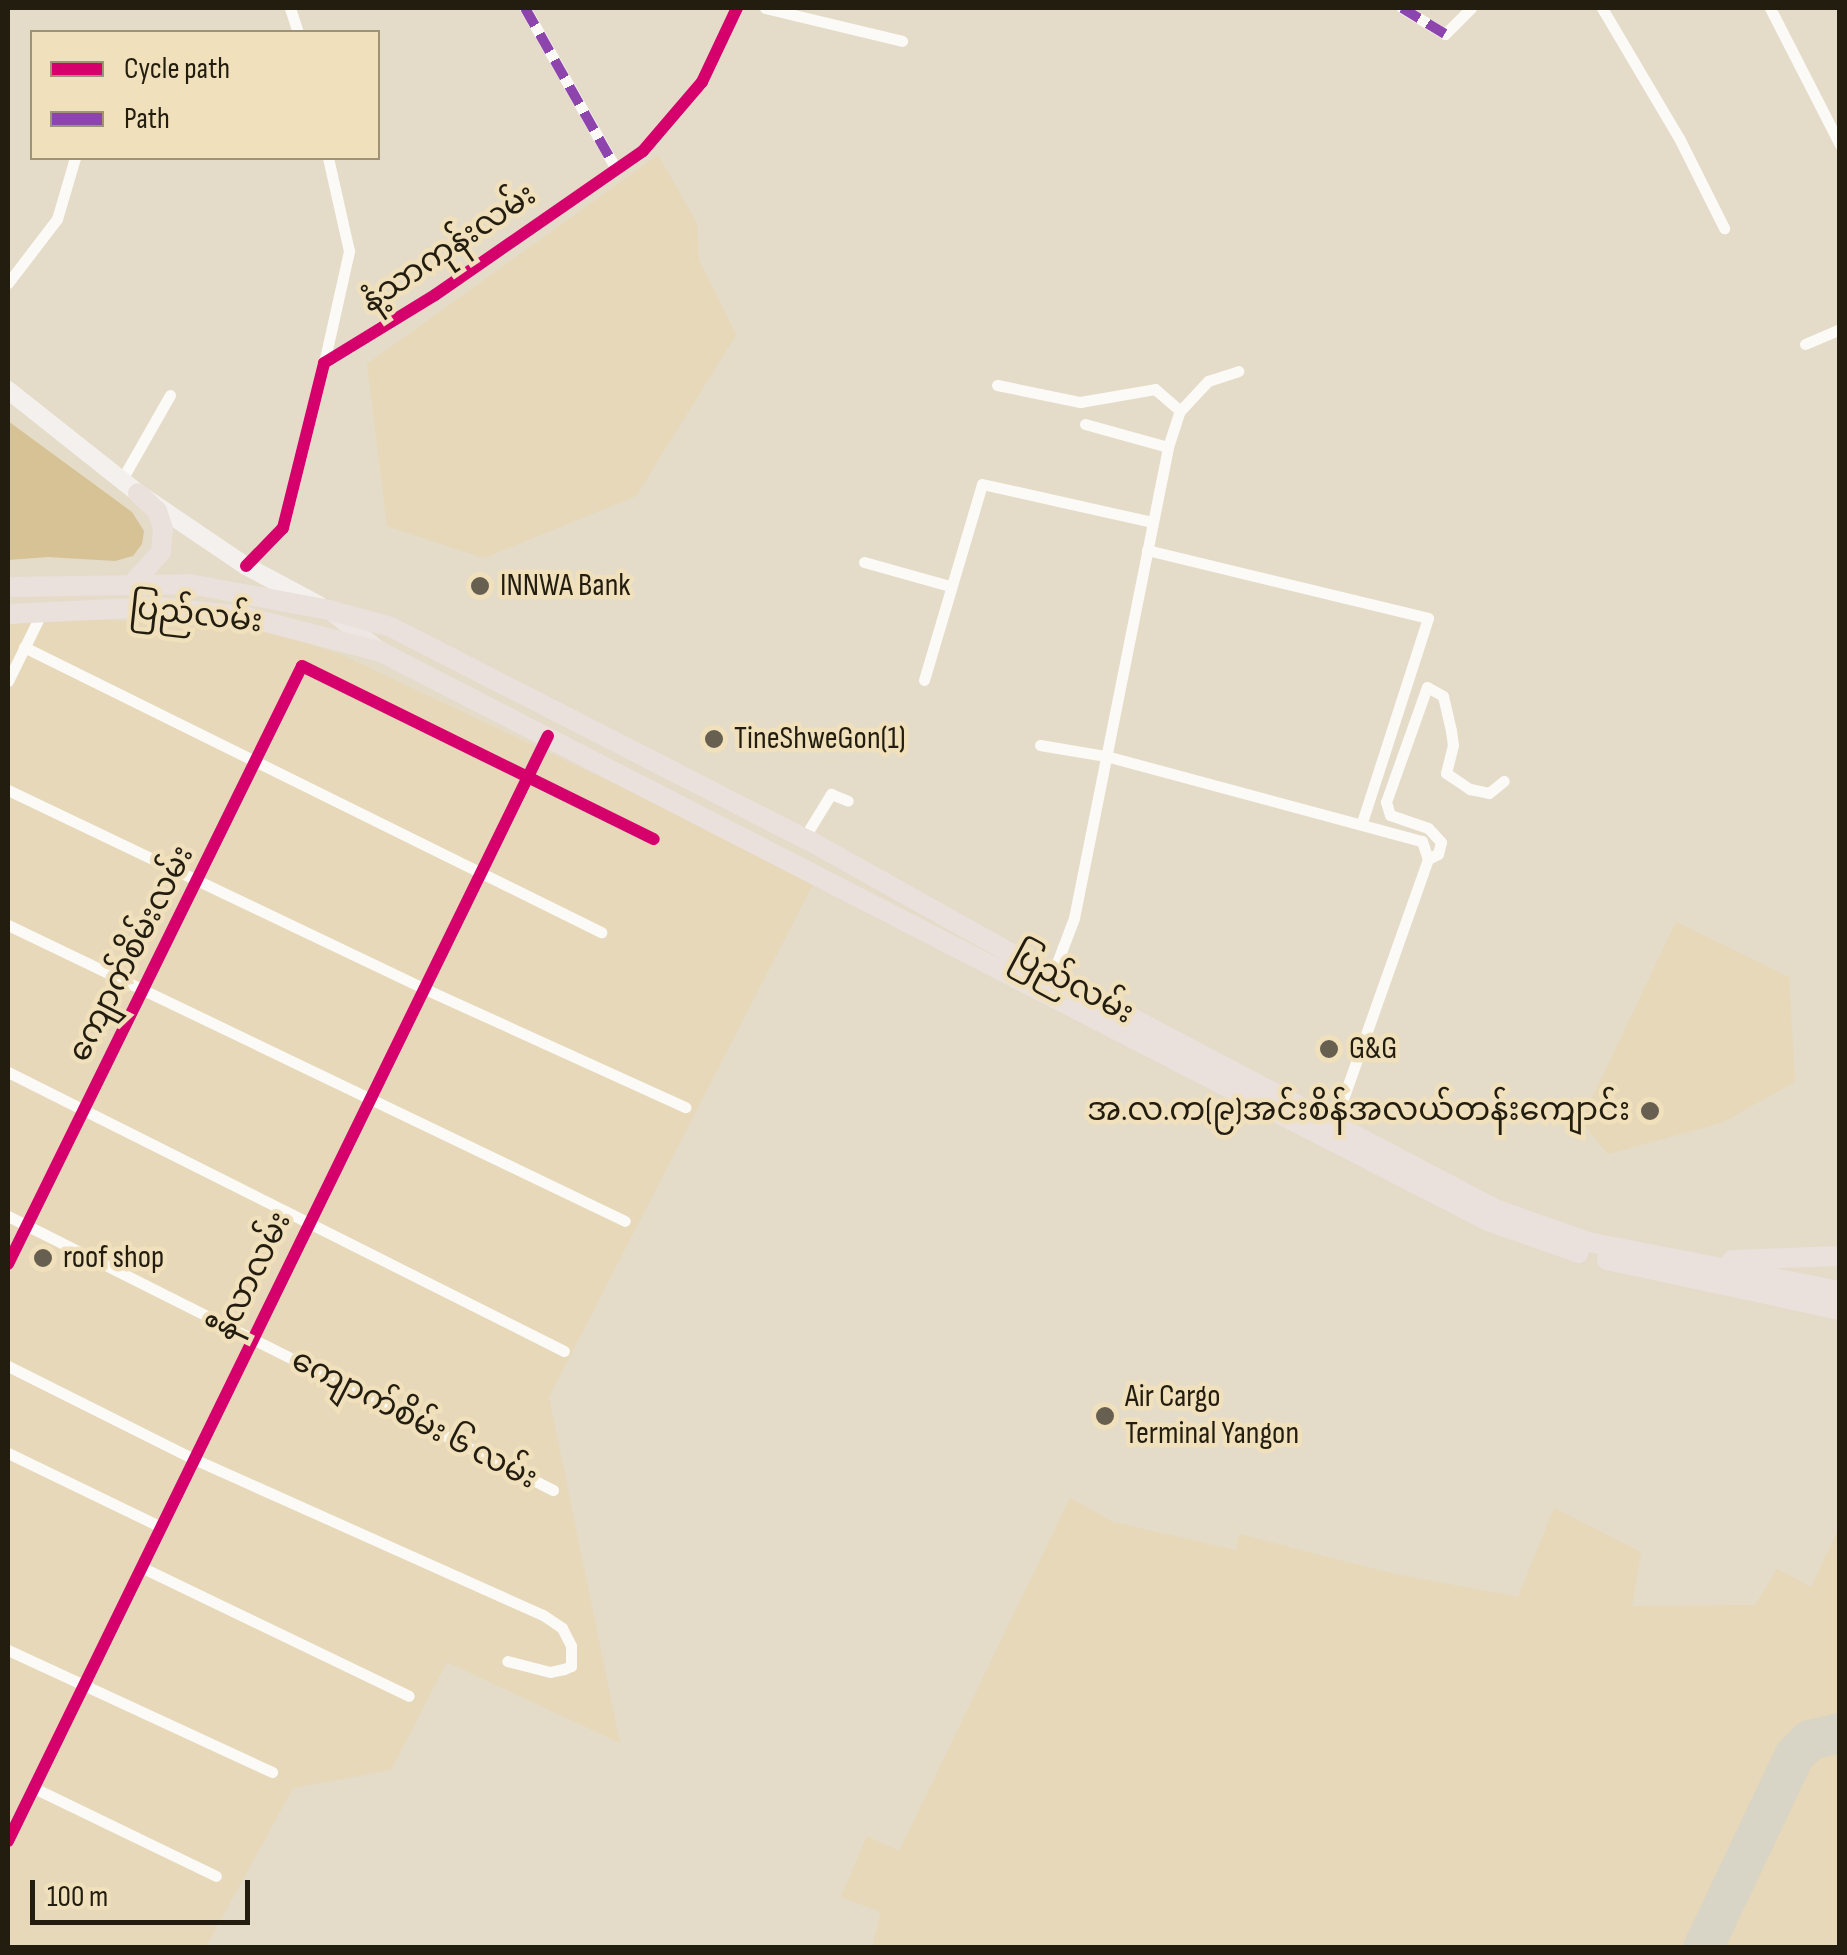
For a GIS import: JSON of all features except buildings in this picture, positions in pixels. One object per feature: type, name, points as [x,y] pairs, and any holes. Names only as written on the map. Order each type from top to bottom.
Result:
[{"type":"highway","points":[[129,487],[157,511],[163,529],[161,552],[133,582],[136,606]]},
{"type":"highway","name":"ပြည်လမ်း","points":[[8,588],[133,582],[190,584],[382,652],[1488,1221],[1584,1254],[1840,1310]]},
{"type":"highway","name":"ပြည်လမ်း","points":[[8,614],[136,606],[245,606],[329,610],[391,627],[804,838],[1052,976],[1534,1225],[1588,1242],[1840,1291]]},
{"type":"highway","points":[[1682,1261],[1840,1256]]},
{"type":"main road","points":[[8,390],[129,487],[250,568],[329,610]]},
{"type":"main road","points":[[245,606],[250,568]]},
{"type":"main road","name":"ပြည်လမ်း","points":[[329,610],[382,652]]},
{"type":"street","points":[[525,8],[616,170]]},
{"type":"street","name":"နံ့သာကုန်းလမ်း","points":[[324,363],[435,295],[644,151],[702,82],[737,8]]},
{"type":"street","points":[[765,8],[902,41]]},
{"type":"street","points":[[1402,8],[1444,34],[1472,8]]},
{"type":"street","points":[[1602,8],[1679,138],[1724,228]]},
{"type":"street","points":[[1770,8],[1840,145]]},
{"type":"street","points":[[8,283],[56,219],[74,160]]},
{"type":"street","points":[[250,568],[283,528],[350,251],[328,160]]},
{"type":"street","points":[[1805,344],[1840,330]]},
{"type":"street","points":[[1052,976],[1074,918],[1168,447],[1180,411],[1208,382],[1238,371]]},
{"type":"street","points":[[996,385],[1080,402],[1155,389],[1180,411]]},
{"type":"street","points":[[129,487],[170,395]]},
{"type":"street","points":[[1085,424],[1168,447]]},
{"type":"street","points":[[924,680],[982,484],[1152,522]]},
{"type":"street","points":[[1148,550],[1428,618],[1362,822]]},
{"type":"street","points":[[864,562],[950,586]]},
{"type":"street","points":[[8,681],[42,612]]},
{"type":"street","points":[[24,647],[601,932]]},
{"type":"street","name":"ကျောက်စိမ်းလမ်း","points":[[8,1264],[302,666],[528,777]]},
{"type":"street","points":[[1428,860],[1438,854],[1441,842],[1428,828],[1390,816],[1386,802],[1428,687],[1443,696],[1451,731],[1453,746],[1446,774],[1470,789],[1489,792],[1504,781]]},
{"type":"street","name":"နီလာလမ်း","points":[[8,1841],[548,736]]},
{"type":"street","points":[[1040,746],[1106,756],[1422,841],[1428,860],[1334,1124]]},
{"type":"street","points":[[528,777],[654,839]]},
{"type":"street","points":[[8,790],[424,989],[685,1107]]},
{"type":"street","points":[[804,838],[831,794],[848,801]]},
{"type":"street","points":[[8,925],[369,1102],[626,1221]]},
{"type":"street","name":"ကျောက်စိမ်းလမ်း","points":[[8,1072],[564,1351]]},
{"type":"street","name":"ကျောက်စိမ်း ၆ လမ်း","points":[[8,1216],[553,1490]]},
{"type":"street","points":[[8,1366],[194,1459],[543,1615],[562,1628],[571,1646],[570,1666],[564,1670],[550,1672],[507,1661]]},
{"type":"street","points":[[8,1453],[161,1526]]},
{"type":"street","points":[[142,1567],[408,1696]]},
{"type":"street","points":[[9,1654],[272,1772]]},
{"type":"street","points":[[34,1788],[216,1876]]},
{"type":"shaded area","points":[[658,155],[697,223],[699,260],[736,335],[636,496],[484,558],[387,526],[367,364]]},
{"type":"shaded area","points":[[8,421],[132,512],[144,531],[142,544],[133,556],[115,561],[48,557],[8,560]]},
{"type":"shaded area","points":[[62,618],[252,626],[340,654],[674,812],[813,884],[549,1397],[620,1743],[447,1662],[391,1770],[293,1788],[206,1947],[8,1947],[8,625]]},
{"type":"shaded area","points":[[1676,922],[1789,977],[1795,1082],[1721,1123],[1608,1154],[1581,1121]]},
{"type":"shaded area","points":[[1070,1498],[1113,1522],[1236,1550],[1239,1534],[1390,1573],[1518,1597],[1554,1508],[1641,1552],[1632,1606],[1755,1605],[1777,1569],[1811,1587],[1839,1528],[1839,1947],[872,1947],[881,1912],[841,1897],[867,1836],[899,1851]]},
{"type":"taxiway","points":[[1703,1948],[1794,1756],[1810,1740],[1840,1733]]},
{"type":"marked path","points":[[525,8],[616,169]]},
{"type":"marked path","points":[[1402,8],[1445,34]]},
{"type":"cycle path","points":[[246,566],[283,528],[324,363],[435,295],[643,151],[702,82],[737,8]]},
{"type":"cycle path","points":[[8,1264],[302,666],[654,839]]},
{"type":"cycle path","points":[[8,1841],[548,736]]},
{"type":"place","name":"INNWA Bank","points":[[480,586]]},
{"type":"place","name":"TineShweGon(1)","points":[[714,739]]},
{"type":"place","name":"G&G","points":[[1329,1049]]},
{"type":"place","name":"အ.လ.က(၉)အင်းစိန်အလယ်တန်းကျောင်း","points":[[1650,1111]]},
{"type":"place","name":"roof shop","points":[[43,1258]]},
{"type":"place","name":"Air Cargo Terminal Yangon","points":[[1105,1416]]}]
